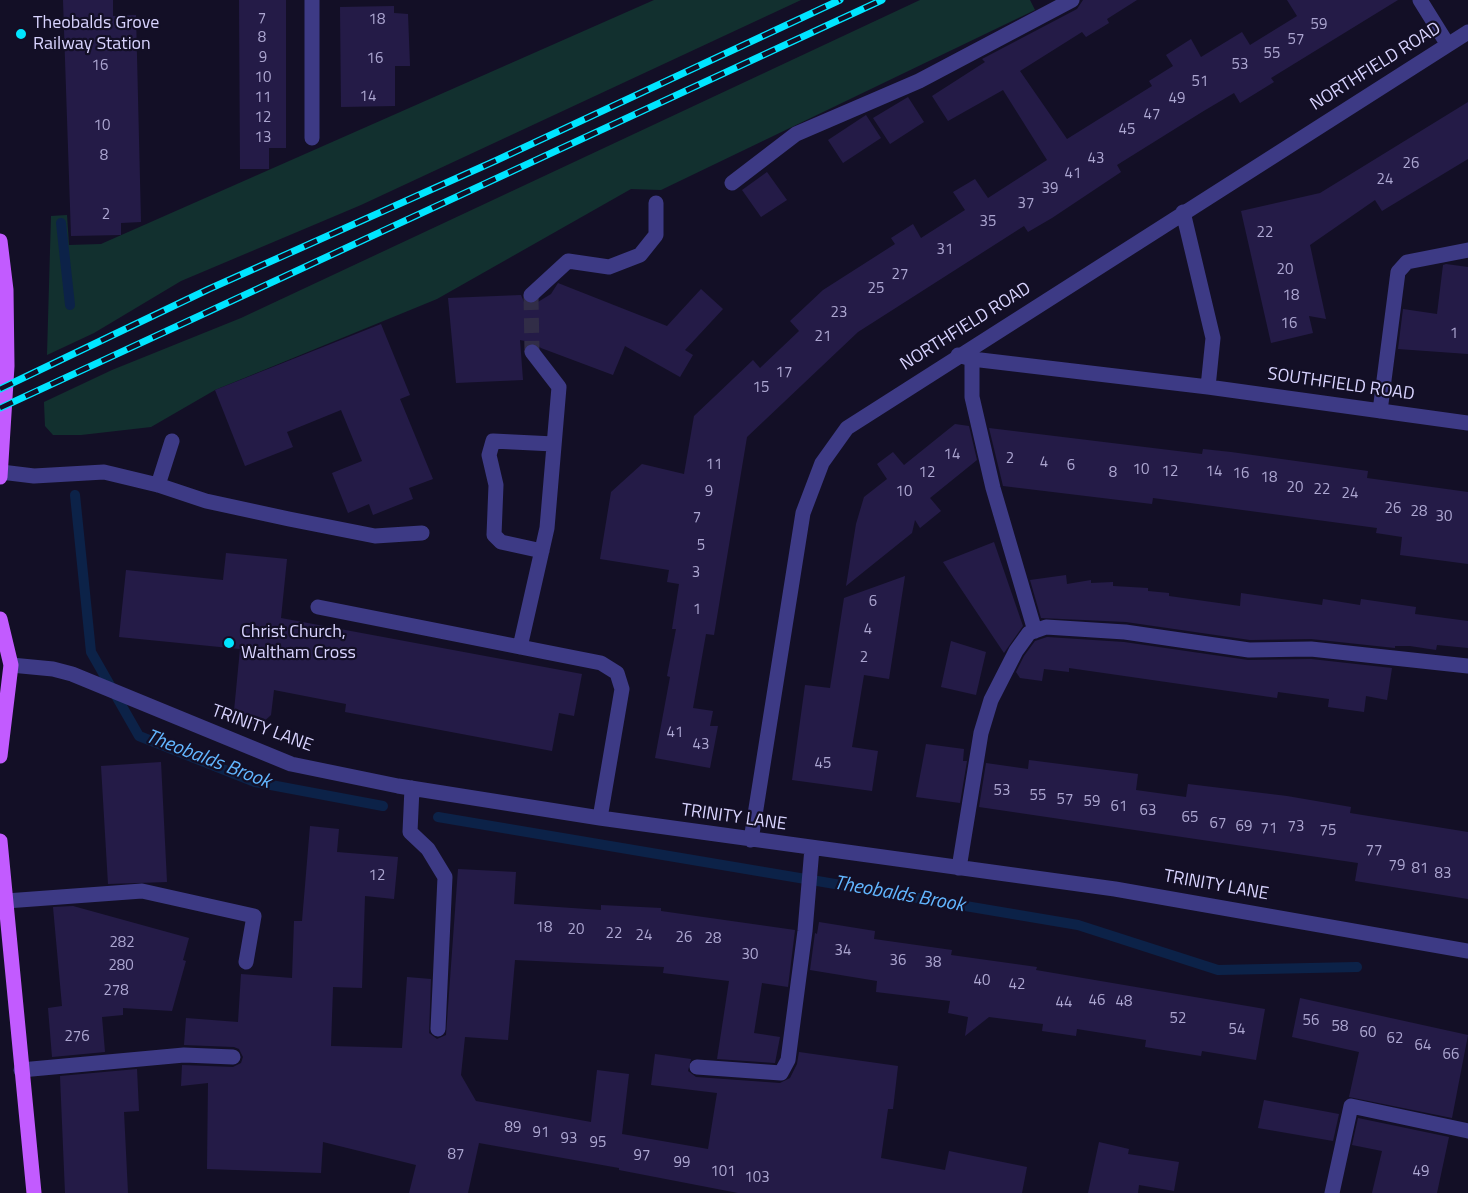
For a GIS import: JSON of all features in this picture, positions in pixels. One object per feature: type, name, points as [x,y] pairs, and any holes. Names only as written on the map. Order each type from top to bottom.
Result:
[{"type":"main road","points":[[0,241],[6,290],[0,475]]},
{"type":"main road","points":[[0,619],[11,665],[0,756]]},
{"type":"main road","points":[[0,841],[34,1193]]},
{"type":"street","points":[[312,0],[312,138]]},
{"type":"street","points":[[732,183],[796,134],[919,81],[1072,0]]},
{"type":"street","points":[[1420,0],[1448,45]]},
{"type":"street","name":"NORTHFIELD ROAD","points":[[751,840],[802,513],[822,463],[847,428],[965,357],[1184,212],[1468,32]]},
{"type":"street","points":[[531,295],[568,261],[609,267],[640,255],[656,235],[656,204]]},
{"type":"street","points":[[1184,212],[1213,338],[1208,387]]},
{"type":"street","points":[[1380,411],[1398,272],[1407,262],[1468,250]]},
{"type":"street","points":[[520,647],[547,528],[558,387],[532,352]]},
{"type":"street","points":[[965,357],[993,488],[1035,631]]},
{"type":"street","name":"SOUTHFIELD ROAD","points":[[965,357],[1208,387],[1468,423]]},
{"type":"street","points":[[158,485],[172,441]]},
{"type":"street","points":[[542,551],[501,542],[494,535],[496,485],[489,454],[493,441],[554,444]]},
{"type":"street","points":[[0,475],[34,476],[104,472],[158,485],[206,501],[375,536],[422,533]]},
{"type":"street","points":[[318,607],[601,663],[617,673],[622,689],[600,818]]},
{"type":"street","points":[[959,868],[981,733],[991,700],[1016,651],[1029,633],[1046,627],[1125,632],[1249,650],[1311,649],[1468,666]]},
{"type":"street","name":"TRINITY LANE","points":[[11,665],[54,669],[291,764],[412,788],[751,840],[1116,888],[1468,951]]},
{"type":"street","points":[[412,788],[410,832],[428,849],[445,877],[438,1029]]},
{"type":"street","points":[[697,1067],[781,1073],[788,1060],[805,931],[812,848]]},
{"type":"street","points":[[6,901],[141,891],[254,916],[246,962]]},
{"type":"street","points":[[21,1070],[184,1055],[232,1057]]},
{"type":"street","points":[[1332,1193],[1351,1106],[1468,1131]]},
{"type":"green space","points":[[654,0],[801,0],[361,205],[181,281],[94,333],[47,355],[51,216],[67,215],[69,245],[101,244]]},
{"type":"green space","points":[[920,0],[1030,0],[1035,10],[661,190],[631,189],[437,299],[215,390],[151,427],[81,435],[53,435],[45,426],[44,402],[112,370],[241,318]]},
{"type":"building","points":[[63,0],[113,0],[113,16],[136,15],[141,222],[121,223],[121,235],[71,236]]},
{"type":"building","points":[[239,0],[286,0],[286,148],[269,148],[269,169],[240,169]]},
{"type":"building","points":[[1083,0],[1137,0],[1107,19],[1109,23],[1086,37],[1082,32],[1020,71],[1067,139],[1152,86],[1149,81],[1173,66],[1166,55],[1191,39],[1201,57],[1242,32],[1250,45],[1297,16],[1287,0],[1398,0],[1271,78],[1274,82],[1240,103],[1234,93],[1202,112],[1117,165],[1121,172],[1052,218],[1028,232],[1024,226],[858,332],[747,437],[714,635],[706,634],[693,708],[713,711],[710,726],[718,726],[710,768],[655,758],[670,677],[667,676],[676,629],[672,629],[679,584],[667,582],[669,570],[600,559],[611,492],[642,464],[684,474],[694,416],[753,360],[760,368],[799,331],[790,321],[823,290],[895,244],[891,238],[913,224],[921,238],[965,210],[953,192],[975,179],[988,198],[1047,160],[1003,90],[948,121],[932,96],[985,62],[982,59],[1077,9]]},
{"type":"building","points":[[394,6],[394,13],[408,14],[410,66],[395,66],[395,106],[341,107],[340,7]]},
{"type":"building","points":[[908,97],[924,122],[890,144],[873,118]]},
{"type":"building","points":[[1468,102],[1468,159],[1382,211],[1375,200],[1310,245],[1326,319],[1309,316],[1313,333],[1271,343],[1241,211],[1320,193]]},
{"type":"building","points":[[866,115],[881,138],[843,163],[828,140]]},
{"type":"building","points":[[767,172],[787,200],[761,217],[742,190]]},
{"type":"building","points":[[1443,265],[1468,267],[1468,354],[1398,349],[1403,309],[1437,314]]},
{"type":"building","points":[[558,283],[667,326],[701,289],[723,309],[685,350],[693,355],[680,377],[625,346],[613,375],[541,348],[535,343],[520,340],[523,380],[456,383],[448,298],[521,295],[524,302],[533,305],[551,294]]},
{"type":"building","points":[[381,324],[410,395],[400,399],[433,479],[409,488],[413,499],[373,515],[369,504],[348,513],[332,473],[362,461],[341,410],[287,432],[293,447],[245,466],[215,390]]},
{"type":"building","points":[[955,424],[969,426],[977,460],[930,498],[941,511],[920,528],[915,520],[912,533],[846,586],[856,524],[864,497],[887,479],[877,464],[893,452],[904,465]]},
{"type":"building","points":[[989,428],[1202,454],[1203,449],[1231,452],[1368,471],[1367,478],[1468,492],[1468,564],[1400,555],[1402,537],[1376,533],[1377,528],[1153,498],[1152,504],[1003,486]]},
{"type":"building","points":[[994,542],[1023,626],[1004,653],[943,562]]},
{"type":"building","points":[[226,553],[287,559],[281,618],[582,674],[574,716],[559,713],[552,751],[345,712],[346,704],[274,690],[271,715],[260,725],[243,723],[234,711],[240,649],[119,637],[126,570],[223,580]]},
{"type":"building","points":[[1066,575],[1067,584],[1091,580],[1091,583],[1113,582],[1113,586],[1148,588],[1148,591],[1169,593],[1169,596],[1240,606],[1241,593],[1322,605],[1323,599],[1360,605],[1361,599],[1416,607],[1415,614],[1468,621],[1468,648],[1437,645],[1436,650],[1410,646],[1395,646],[1395,648],[1311,639],[1250,640],[1126,622],[1041,618],[1030,580]]},
{"type":"building","points":[[905,576],[889,679],[864,675],[852,747],[878,751],[872,791],[792,780],[805,685],[830,688],[844,598]]},
{"type":"building","points":[[1047,637],[1124,642],[1248,660],[1311,659],[1392,668],[1387,700],[1366,696],[1364,712],[1328,707],[1329,699],[1278,692],[1277,698],[1069,668],[1069,672],[1044,669],[1042,681],[1020,678],[1016,672],[1024,656],[1035,641]]},
{"type":"building","points":[[951,641],[986,652],[976,695],[941,687]]},
{"type":"building","points":[[926,744],[964,749],[963,761],[967,761],[960,803],[916,797]]},
{"type":"building","points":[[1029,760],[1138,774],[1136,790],[1186,797],[1188,784],[1287,796],[1351,807],[1350,813],[1468,832],[1468,899],[1355,881],[1358,863],[979,807],[986,763],[1028,769]]},
{"type":"building","points":[[161,762],[167,882],[108,884],[101,766]]},
{"type":"building","points":[[310,826],[339,829],[337,852],[398,857],[394,899],[365,896],[362,988],[333,987],[331,1046],[402,1048],[407,977],[431,979],[429,1033],[437,1039],[446,1035],[458,869],[516,872],[514,904],[601,910],[601,905],[661,908],[661,911],[795,930],[788,987],[762,983],[754,1033],[780,1037],[775,1063],[717,1059],[729,981],[663,973],[664,967],[515,960],[508,1040],[465,1037],[461,1075],[476,1101],[591,1122],[597,1070],[629,1074],[622,1134],[708,1149],[717,1093],[651,1085],[655,1054],[691,1059],[688,1071],[696,1077],[780,1083],[790,1078],[797,1064],[799,1052],[898,1066],[893,1109],[888,1109],[881,1158],[945,1170],[949,1151],[1027,1167],[1022,1193],[738,1193],[619,1170],[619,1168],[479,1143],[468,1193],[409,1193],[416,1165],[323,1142],[321,1173],[207,1169],[208,1083],[181,1086],[182,1065],[233,1067],[241,1063],[243,1057],[239,1049],[234,1047],[184,1045],[186,1018],[238,1022],[241,974],[292,978],[294,921],[302,921]]},
{"type":"building","points":[[73,906],[189,938],[183,960],[186,961],[172,1011],[123,1008],[123,1015],[102,1017],[105,1052],[52,1057],[48,1008],[62,1006],[53,907]]},
{"type":"building","points":[[819,922],[875,931],[874,939],[952,950],[951,955],[1037,967],[1036,970],[1265,1009],[1256,1060],[1202,1051],[1201,1056],[1145,1047],[1146,1040],[1077,1029],[1076,1036],[1042,1031],[1043,1024],[989,1017],[965,1036],[968,1017],[948,1013],[950,1001],[876,992],[877,981],[810,970],[815,933],[817,934]]},
{"type":"building","points":[[1300,998],[1468,1035],[1452,1118],[1349,1097],[1359,1052],[1292,1037]]},
{"type":"building","points":[[137,1069],[139,1111],[124,1112],[128,1193],[65,1193],[60,1076]]},
{"type":"building","points":[[1264,1100],[1339,1114],[1333,1141],[1258,1128]]},
{"type":"building","points":[[1358,1118],[1449,1137],[1437,1193],[1372,1193],[1382,1151],[1352,1145]]},
{"type":"building","points":[[1099,1142],[1129,1149],[1128,1154],[1179,1162],[1174,1191],[1139,1185],[1138,1193],[1088,1193]]},
{"type":"waterway","name":"Theobalds Brook","points":[[61,223],[70,305]]},
{"type":"waterway","name":"Theobalds Brook","points":[[75,495],[91,652],[139,736],[255,782],[383,806]]},
{"type":"waterway","name":"Theobalds Brook","points":[[438,817],[1078,925],[1218,970],[1357,967]]},
{"type":"tunnel","points":[[531,295],[532,352]]},
{"type":"railway","points":[[0,389],[209,289],[495,161],[840,0]]},
{"type":"railway","points":[[0,408],[882,0]]},
{"type":"place","name":"Theobalds Grove Railway Station","points":[[21,34]]},
{"type":"place","name":"Christ Church, Waltham Cross","points":[[229,643]]}]
